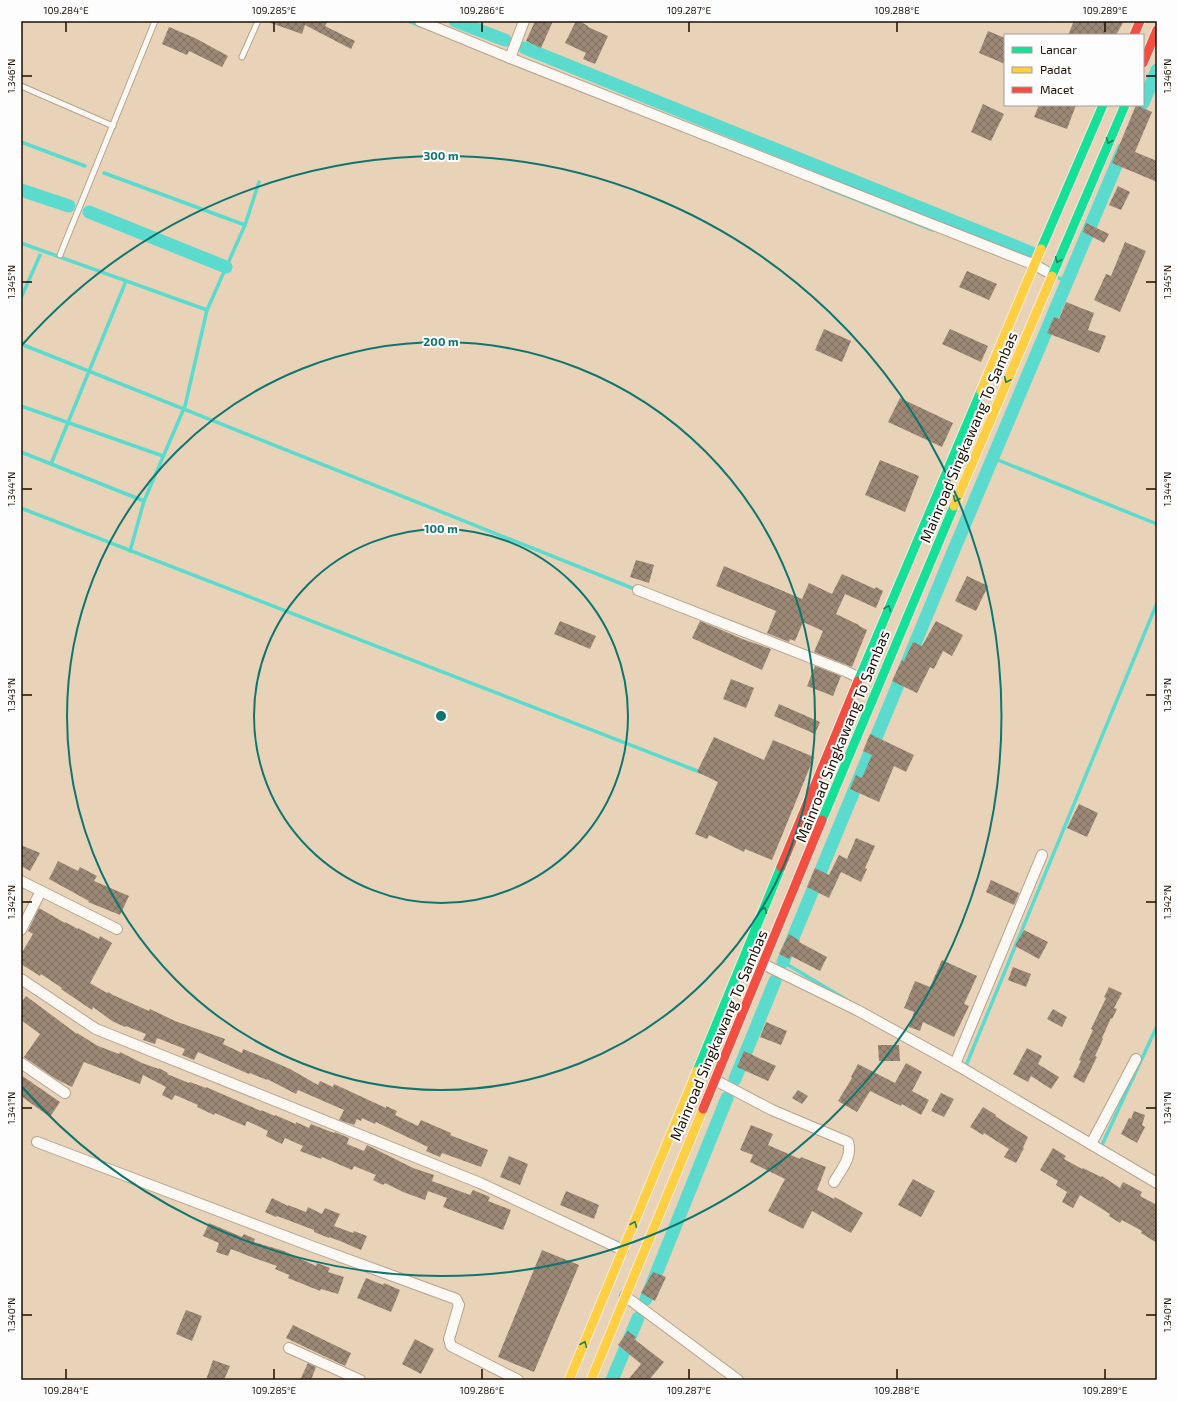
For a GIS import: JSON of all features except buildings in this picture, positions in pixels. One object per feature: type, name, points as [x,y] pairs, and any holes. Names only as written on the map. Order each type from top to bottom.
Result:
[{"type":"highway","points":[[1134,34],[1140,21]]},
{"type":"highway","points":[[1144,61],[1156,33]]},
{"type":"highway","name":"Mainroad Singkawang To Sambas","points":[[591,1380],[714,1080],[738,997],[763,964],[884,644],[1035,265],[1104,106]]},
{"type":"highway","name":"Mainroad Singkawang To Sambas","points":[[569,1380],[623,1250],[738,997],[860,678],[884,644],[1035,316],[1051,274],[1125,106]]},
{"type":"street","points":[[420,21],[510,58],[1035,265],[1051,274]]},
{"type":"street","points":[[510,58],[524,21]]},
{"type":"street","points":[[638,590],[860,678]]},
{"type":"street","points":[[955,1064],[1042,855]]},
{"type":"street","points":[[21,881],[117,929]]},
{"type":"street","points":[[21,930],[41,891]]},
{"type":"street","points":[[763,964],[857,1010],[955,1064],[1157,1183]]},
{"type":"street","points":[[21,979],[96,1028],[480,1183],[623,1250]]},
{"type":"street","points":[[1091,1144],[1136,1059]]},
{"type":"street","points":[[21,1063],[65,1093]]},
{"type":"street","points":[[714,1080],[772,1110],[848,1142],[850,1148],[848,1157],[834,1182]]},
{"type":"street","points":[[37,1142],[456,1299],[459,1306],[449,1339],[451,1346],[518,1380]]},
{"type":"street","points":[[625,1296],[738,1380]]},
{"type":"street","points":[[289,1348],[360,1380]]},
{"type":"lane","points":[[60,255],[155,21]]},
{"type":"lane","points":[[242,57],[258,21]]},
{"type":"lane","points":[[21,86],[113,126]]},
{"type":"waterway","points":[[408,21],[420,26]]},
{"type":"waterway","points":[[455,21],[505,40]]},
{"type":"waterway","points":[[525,48],[1032,253]]},
{"type":"waterway","points":[[1144,101],[1157,70]]},
{"type":"waterway","points":[[21,142],[85,166]]},
{"type":"waterway","points":[[783,962],[953,552],[1123,149]]},
{"type":"waterway","points":[[104,173],[245,225]]},
{"type":"waterway","points":[[130,551],[144,501],[185,406],[207,310],[245,225],[259,182]]},
{"type":"waterway","points":[[822,186],[933,230]]},
{"type":"waterway","points":[[21,190],[69,206]]},
{"type":"waterway","points":[[89,212],[226,267]]},
{"type":"waterway","points":[[21,243],[207,310]]},
{"type":"waterway","points":[[21,298],[40,255]]},
{"type":"waterway","points":[[1059,278],[1068,281]]},
{"type":"waterway","points":[[51,464],[126,281]]},
{"type":"waterway","points":[[21,344],[637,590]]},
{"type":"waterway","points":[[21,406],[163,456]]},
{"type":"waterway","points":[[21,452],[144,501]]},
{"type":"waterway","points":[[993,458],[1157,524]]},
{"type":"waterway","points":[[21,508],[700,772]]},
{"type":"waterway","points":[[965,1068],[1157,603]]},
{"type":"waterway","points":[[783,962],[847,1000]]},
{"type":"waterway","points":[[735,1079],[775,981]]},
{"type":"waterway","points":[[1102,1148],[1101,1147],[1157,1026]]},
{"type":"waterway","points":[[646,1299],[727,1098]]},
{"type":"waterway","points":[[612,1380],[638,1318]]},
{"type":"traffic: fast","points":[[1041,249],[1103,106]]},
{"type":"traffic: fast","points":[[1052,276],[1125,106]]},
{"type":"traffic: fast","points":[[858,681],[981,391]]},
{"type":"traffic: fast","points":[[822,820],[954,506]]},
{"type":"traffic: fast","points":[[697,1071],[781,867]]},
{"type":"traffic: slow","points":[[981,391],[1041,249]]},
{"type":"traffic: slow","points":[[954,506],[1052,276]]},
{"type":"traffic: slow","points":[[569,1380],[697,1071]]},
{"type":"traffic: slow","points":[[591,1380],[703,1109]]},
{"type":"traffic: jam","points":[[1134,34],[1140,21]]},
{"type":"traffic: jam","points":[[1144,61],[1157,30]]},
{"type":"traffic: jam","points":[[781,867],[858,681]]},
{"type":"traffic: jam","points":[[703,1109],[822,820]]}]
